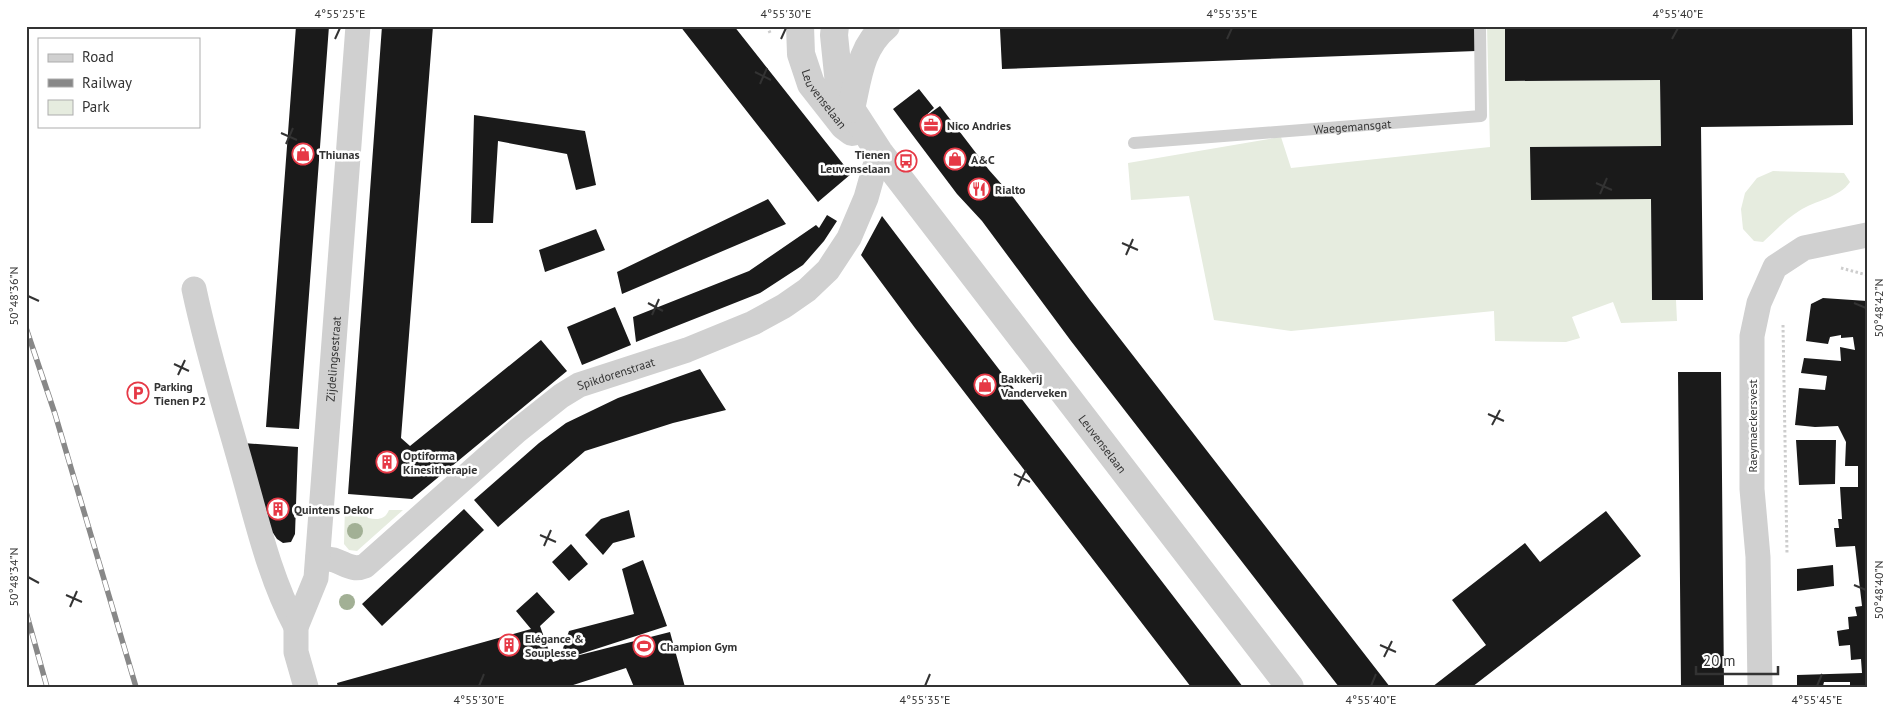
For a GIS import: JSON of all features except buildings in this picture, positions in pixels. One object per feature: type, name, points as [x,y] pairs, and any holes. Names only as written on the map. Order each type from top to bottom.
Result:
[{"type":"street","name":"Zijdelingsestraat","points":[[306,687],[296,652],[296,626],[316,578],[358,26]]},
{"type":"street","name":"Leuvenselaan","points":[[800,26],[801,54],[811,84],[844,126],[879,152]]},
{"type":"street","name":"Leuvenselaan","points":[[835,26],[834,35],[839,84],[851,109],[879,152],[1290,687]]},
{"type":"street","name":"Leuvenselaan","points":[[851,109],[862,58],[872,39],[886,26]]},
{"type":"street","name":"Spikdorenstraat","points":[[318,557],[334,560],[352,568],[365,566],[517,431],[567,392],[579,385],[687,350],[753,323],[784,306],[807,290],[828,270],[849,238],[866,198],[879,152]]},
{"type":"street","name":"Raeymaeckersvest","points":[[1760,687],[1758,557],[1752,489],[1752,336],[1759,304],[1775,267],[1804,248],[1867,235]]},
{"type":"street","points":[[194,289],[203,330],[265,550],[277,588],[296,626]]},
{"type":"lane","name":"Waegemansgat","points":[[1134,144],[1481,116],[1480,26]]},
{"type":"path","points":[[1840,268],[1867,275]]},
{"type":"path","points":[[1784,317],[1787,562]]},
{"type":"green space","points":[[1487,26],[1505,26],[1506,81],[1660,80],[1661,146],[1531,147],[1531,199],[1651,199],[1652,299],[1676,300],[1677,321],[1621,323],[1613,302],[1572,317],[1580,338],[1566,342],[1495,341],[1494,311],[1291,331],[1214,320],[1189,196],[1131,200],[1128,163],[1281,137],[1291,168],[1490,147]]},
{"type":"green space","points":[[1773,171],[1844,173],[1850,182],[1840,192],[1794,214],[1763,242],[1754,241],[1743,229],[1741,209],[1745,193],[1757,178]]},
{"type":"green space","points":[[345,506],[361,507],[368,518],[375,519],[385,516],[389,510],[403,510],[357,551],[349,550],[344,544]]},
{"type":"railway","points":[[26,328],[55,414],[136,687]]},
{"type":"railway","points":[[26,612],[47,687]]},
{"type":"place","name":"Nico Andries","points":[[931,125]]},
{"type":"place","name":"Thiunas","points":[[303,154]]},
{"type":"place","name":"A&C","points":[[955,159]]},
{"type":"place","name":"Tienen Leuvenselaan","points":[[906,161]]},
{"type":"place","name":"Rialto","points":[[979,189]]},
{"type":"place","name":"Bakkerij Vanderveken","points":[[985,385]]},
{"type":"place","name":"Parking Tienen P2","points":[[138,393]]},
{"type":"place","name":"Optiforma Kinesitherapie","points":[[387,462]]},
{"type":"place","name":"Quintens Dekor","points":[[278,509]]},
{"type":"place","name":"Elégance & Souplesse","points":[[509,645]]},
{"type":"place","name":"Champion Gym","points":[[644,646]]}]
